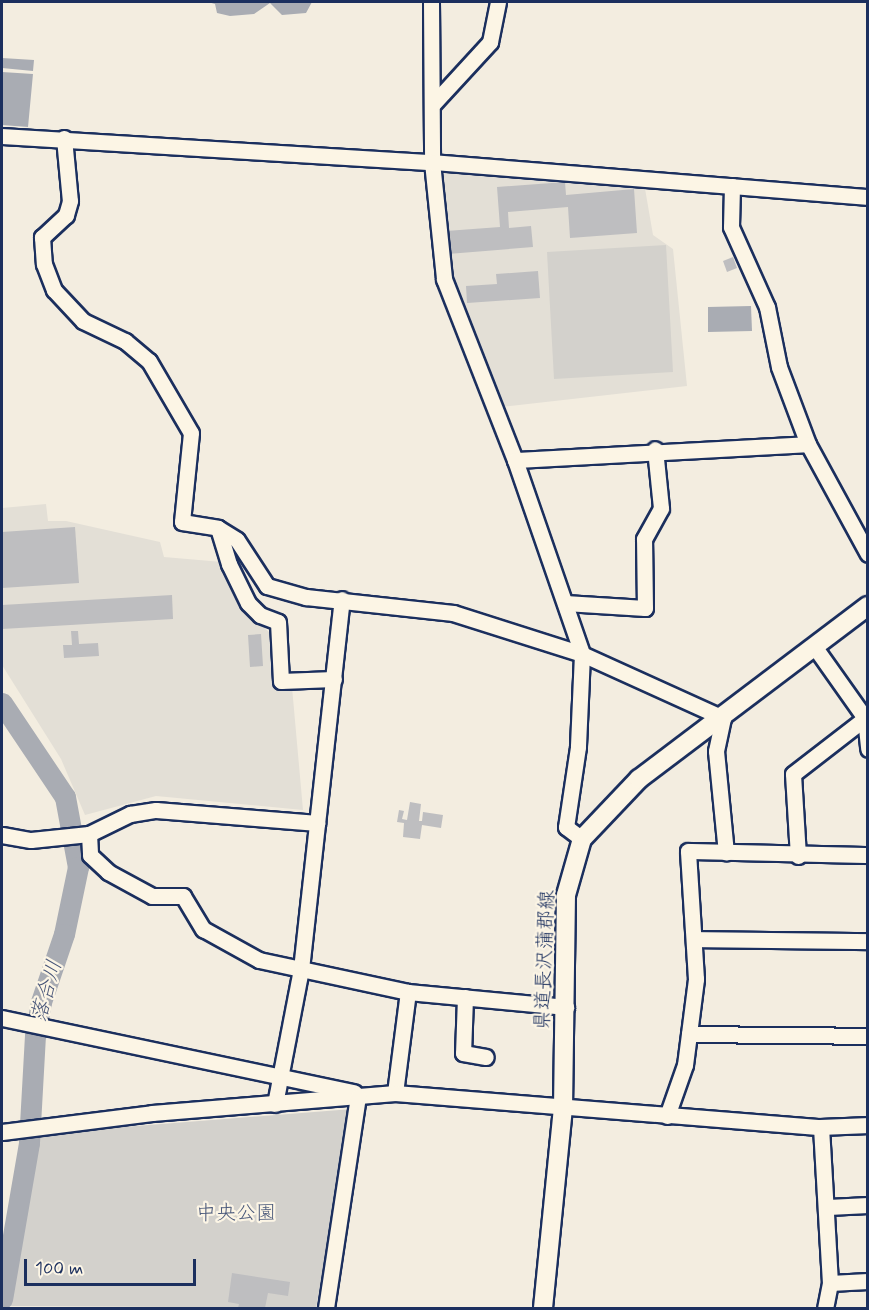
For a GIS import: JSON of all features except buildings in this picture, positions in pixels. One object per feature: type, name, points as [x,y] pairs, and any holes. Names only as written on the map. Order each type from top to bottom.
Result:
[{"type":"main road","name":"県道長沢蒲郡線","points":[[543,1308],[563,1109],[566,895],[582,839],[639,779],[723,718],[867,606]]},
{"type":"street","points":[[431,2],[434,103],[432,162],[444,279],[515,460],[582,654],[578,747],[566,827],[582,839]]},
{"type":"street","points":[[434,103],[490,42],[498,2]]},
{"type":"street","points":[[2,136],[432,162],[867,197]]},
{"type":"street","points":[[64,138],[70,201],[66,215],[42,237],[44,264],[54,290],[83,321],[125,341],[149,362],[191,433],[182,522],[219,528],[237,540],[267,586],[306,597],[342,599],[453,613],[582,654],[723,718],[716,751],[726,853]]},
{"type":"street","points":[[732,186],[731,227],[767,307],[778,367],[808,444],[867,554]]},
{"type":"street","points":[[515,460],[655,449],[808,444]]},
{"type":"street","points":[[565,603],[645,608],[644,538],[661,508],[655,449]]},
{"type":"street","points":[[219,528],[229,564],[248,603],[260,615],[278,622],[281,681],[334,679]]},
{"type":"street","points":[[275,1104],[301,969],[342,599]]},
{"type":"street","points":[[814,646],[866,717],[867,749]]},
{"type":"street","points":[[798,856],[793,774],[866,717]]},
{"type":"street","points":[[2,835],[31,840],[87,835],[130,814],[156,810],[317,823]]},
{"type":"street","points":[[87,835],[90,855],[108,872],[152,896],[183,896],[203,929],[259,960],[408,992],[566,1007]]},
{"type":"street","points":[[667,1116],[685,1065],[696,979],[688,851],[798,856],[867,855]]},
{"type":"street","points":[[694,939],[867,941]]},
{"type":"street","points":[[395,1093],[408,992]]},
{"type":"street","points":[[465,997],[463,1053],[486,1057]]},
{"type":"street","points":[[2,1018],[365,1096]]},
{"type":"street","points":[[688,1034],[867,1036]]},
{"type":"street","points":[[2,1132],[152,1113],[395,1093],[563,1109],[821,1127],[867,1125]]},
{"type":"street","points":[[326,1308],[365,1096]]},
{"type":"street","points":[[821,1127],[828,1207],[830,1283],[825,1308]]},
{"type":"street","points":[[828,1207],[867,1205]]},
{"type":"street","points":[[830,1283],[867,1281]]},
{"type":"shaded area","points":[[208,2],[312,2],[306,13],[282,15],[270,3],[254,14],[230,16],[217,13],[215,4]]},
{"type":"shaded area","points":[[2,58],[34,60],[33,71],[2,68]]},
{"type":"shaded area","points":[[2,72],[33,74],[28,127],[2,125]]},
{"type":"shaded area","points":[[432,162],[643,177],[653,235],[673,249],[687,386],[493,408],[444,279]]},
{"type":"shaded area","points":[[751,306],[752,331],[708,332],[708,307]]},
{"type":"shaded area","points":[[46,504],[48,521],[66,521],[160,542],[164,557],[222,562],[244,608],[273,636],[292,687],[303,810],[156,796],[85,815],[61,759],[2,665],[2,508]]},
{"type":"green space","points":[[666,245],[673,372],[554,379],[547,252]]},
{"type":"green space","name":"中央公園","points":[[352,1109],[316,1308],[9,1306],[3,1294],[24,1170],[35,1134]]},
{"type":"waterway","name":"落合川","points":[[2,703],[65,797],[78,867],[64,934],[41,1002],[35,1035],[29,1143],[2,1299]]}]
